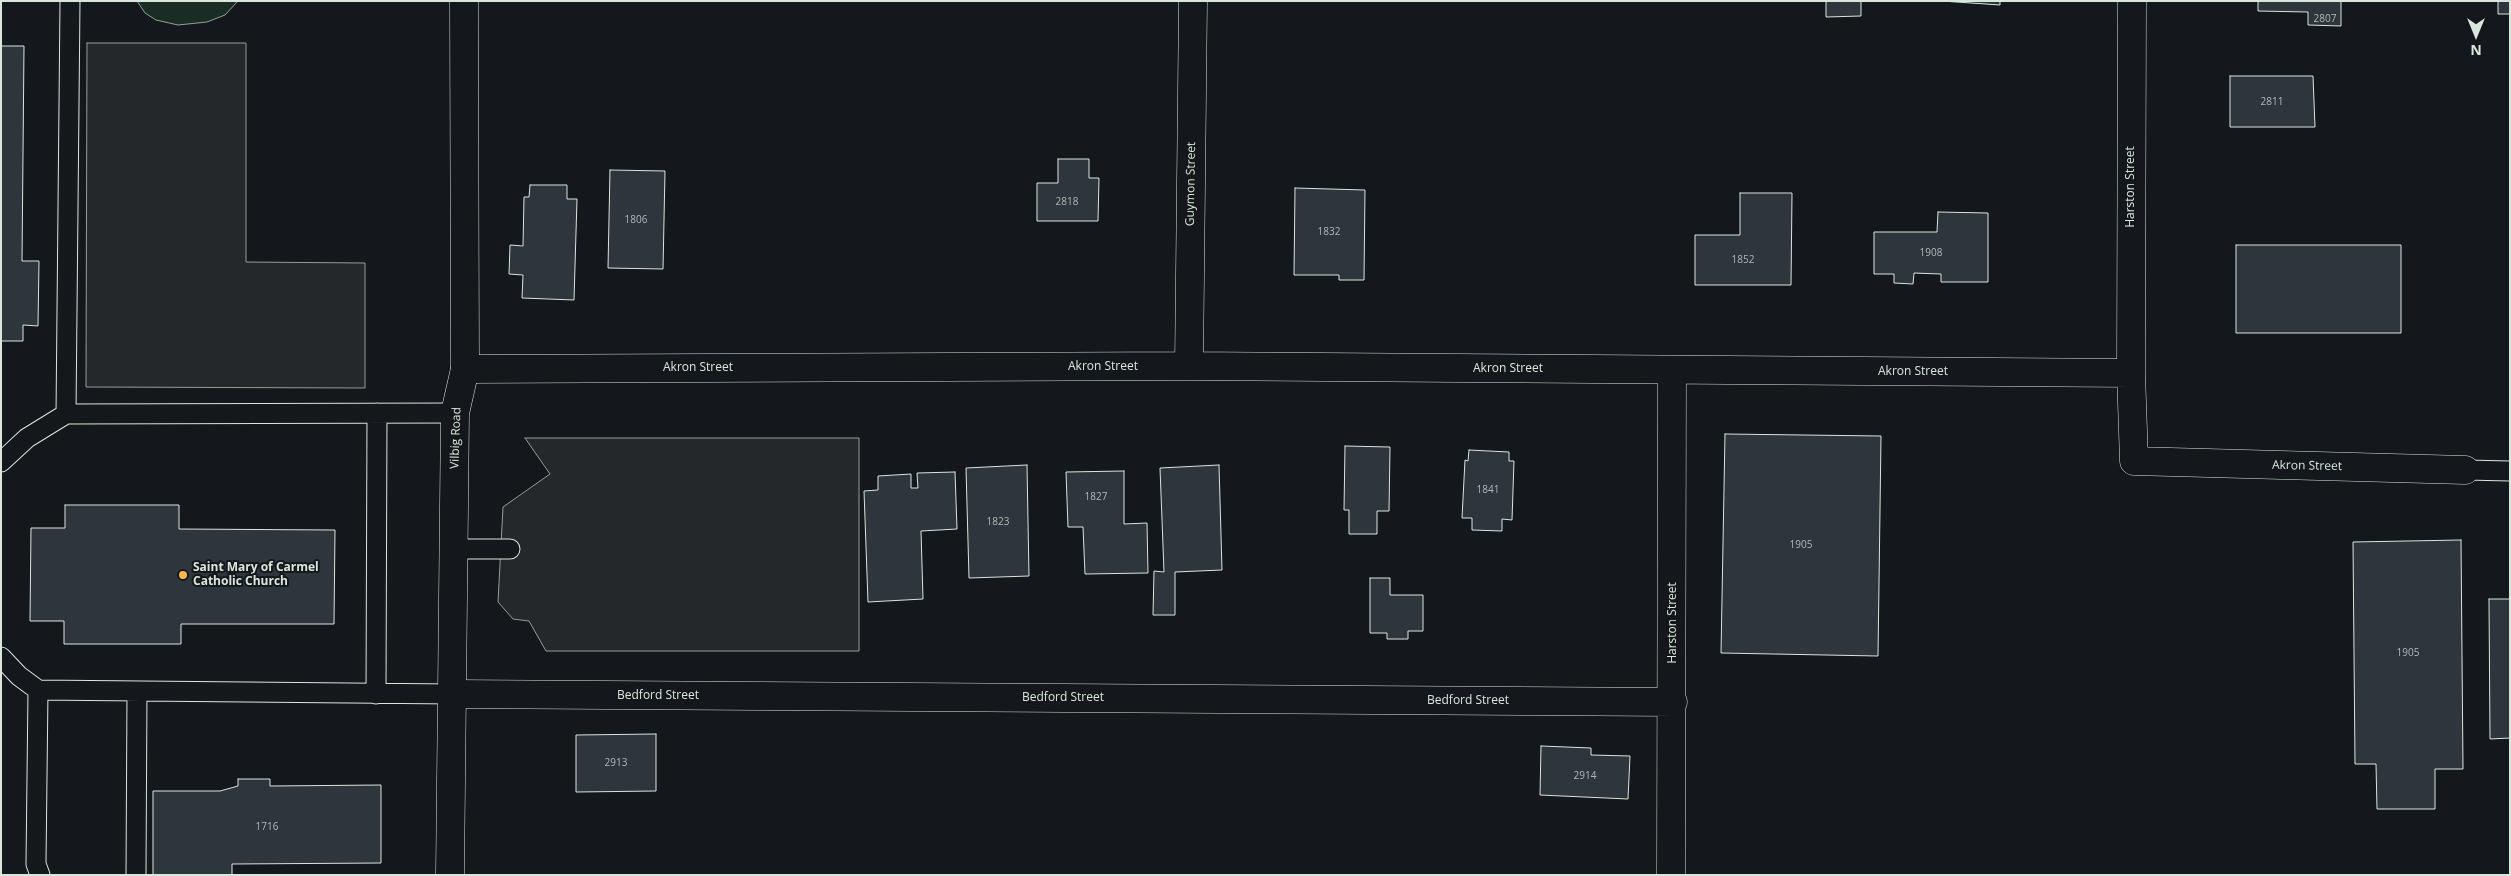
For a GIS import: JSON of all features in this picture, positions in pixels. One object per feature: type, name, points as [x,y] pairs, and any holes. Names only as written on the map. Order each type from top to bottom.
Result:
[{"type":"street","name":"Vilbig Road","points":[[450,875],[454,694],[455,414],[465,369],[464,1]]},
{"type":"street","name":"Guymon Street","points":[[1189,366],[1193,1]]},
{"type":"street","name":"Harston Street","points":[[2131,372],[2132,1]]},
{"type":"street","name":"Akron Street","points":[[465,369],[1189,366],[2131,372],[2134,461],[2465,470]]},
{"type":"street","name":"Harston Street","points":[[1671,875],[1673,702],[1672,370]]},
{"type":"street","name":"Bedford Street","points":[[454,694],[1673,702]]},
{"type":"lane","points":[[66,414],[70,1]]},
{"type":"lane","points":[[1,462],[27,438],[66,414],[455,414]]},
{"type":"lane","points":[[376,694],[377,414]]},
{"type":"lane","points":[[2465,470],[2510,471]]},
{"type":"lane","points":[[454,549],[510,549]]},
{"type":"lane","points":[[1,657],[19,676],[38,690],[454,694]]},
{"type":"lane","points":[[38,690],[36,864],[40,875]]},
{"type":"lane","points":[[136,875],[138,692]]},
{"type":"green space","points":[[137,1],[238,1],[225,15],[207,22],[178,25],[156,20],[145,13]]},
{"type":"shaded area","points":[[87,43],[246,43],[246,262],[365,263],[365,388],[86,387]]},
{"type":"shaded area","points":[[525,438],[859,438],[859,651],[546,651],[529,621],[513,619],[498,602],[503,507],[550,474]]},
{"type":"building","points":[[1826,1],[1861,1],[1861,16],[1826,17]]},
{"type":"building","points":[[1942,1],[2000,1],[2000,5]]},
{"type":"building","points":[[2258,1],[2341,1],[2341,26],[2308,25],[2308,12],[2258,11]]},
{"type":"building","points":[[2498,1],[2510,1],[2510,14],[2498,14]]},
{"type":"building","points":[[1,46],[24,46],[22,261],[39,261],[38,326],[23,325],[23,341],[1,341]]},
{"type":"building","points":[[2230,76],[2313,76],[2315,127],[2230,127]]},
{"type":"building","points":[[1058,159],[1089,159],[1089,178],[1099,178],[1098,221],[1037,221],[1037,183],[1058,183]]},
{"type":"building","points":[[610,170],[665,171],[663,269],[608,268]]},
{"type":"building","points":[[530,185],[567,185],[567,199],[577,199],[574,300],[522,298],[523,275],[509,274],[510,245],[523,246],[524,197],[529,197]]},
{"type":"building","points":[[1295,188],[1365,190],[1364,280],[1339,280],[1339,275],[1294,275]]},
{"type":"building","points":[[1740,193],[1792,193],[1791,285],[1695,285],[1695,235],[1740,235]]},
{"type":"building","points":[[1938,212],[1988,213],[1988,282],[1941,282],[1941,274],[1914,273],[1913,284],[1894,283],[1894,274],[1874,274],[1874,232],[1937,232]]},
{"type":"building","points":[[2236,245],[2401,245],[2401,333],[2236,333]]},
{"type":"building","points":[[1725,434],[1881,436],[1878,656],[1721,653]]},
{"type":"building","points":[[1345,446],[1390,447],[1389,511],[1377,511],[1377,534],[1349,534],[1349,510],[1344,510]]},
{"type":"building","points":[[1469,450],[1509,452],[1509,461],[1514,461],[1512,520],[1502,519],[1502,531],[1472,530],[1472,518],[1462,518],[1465,460],[1468,461]]},
{"type":"building","points":[[1027,465],[1029,576],[969,578],[966,468]]},
{"type":"building","points":[[1219,465],[1222,570],[1175,572],[1175,615],[1153,615],[1154,571],[1164,572],[1160,468]]},
{"type":"building","points":[[1124,471],[1124,524],[1147,523],[1148,573],[1085,574],[1083,527],[1068,527],[1066,472]]},
{"type":"building","points":[[955,472],[957,529],[921,531],[923,599],[868,602],[864,491],[878,490],[878,476],[911,474],[911,488],[918,488],[917,473]]},
{"type":"building","name":"Saint Mary of Carmel Catholic Church","points":[[65,505],[179,505],[179,529],[335,530],[334,624],[181,624],[181,644],[64,644],[64,621],[30,621],[31,528],[65,528]]},
{"type":"building","points":[[2461,540],[2463,769],[2435,769],[2435,809],[2377,809],[2376,764],[2355,764],[2353,542]]},
{"type":"building","points":[[1370,578],[1390,578],[1390,595],[1423,595],[1423,631],[1408,631],[1408,639],[1387,639],[1387,633],[1370,633]]},
{"type":"building","points":[[2489,599],[2510,599],[2510,738],[2490,739]]},
{"type":"building","points":[[656,734],[656,791],[576,792],[576,735]]},
{"type":"building","points":[[1541,746],[1591,748],[1591,755],[1630,756],[1628,799],[1540,795]]},
{"type":"building","points":[[238,779],[270,779],[270,786],[381,785],[381,863],[232,864],[232,875],[153,875],[153,791],[220,791],[238,786]]},
{"type":"place","name":"Saint Mary of Carmel Catholic Church","points":[[183,575]]}]
